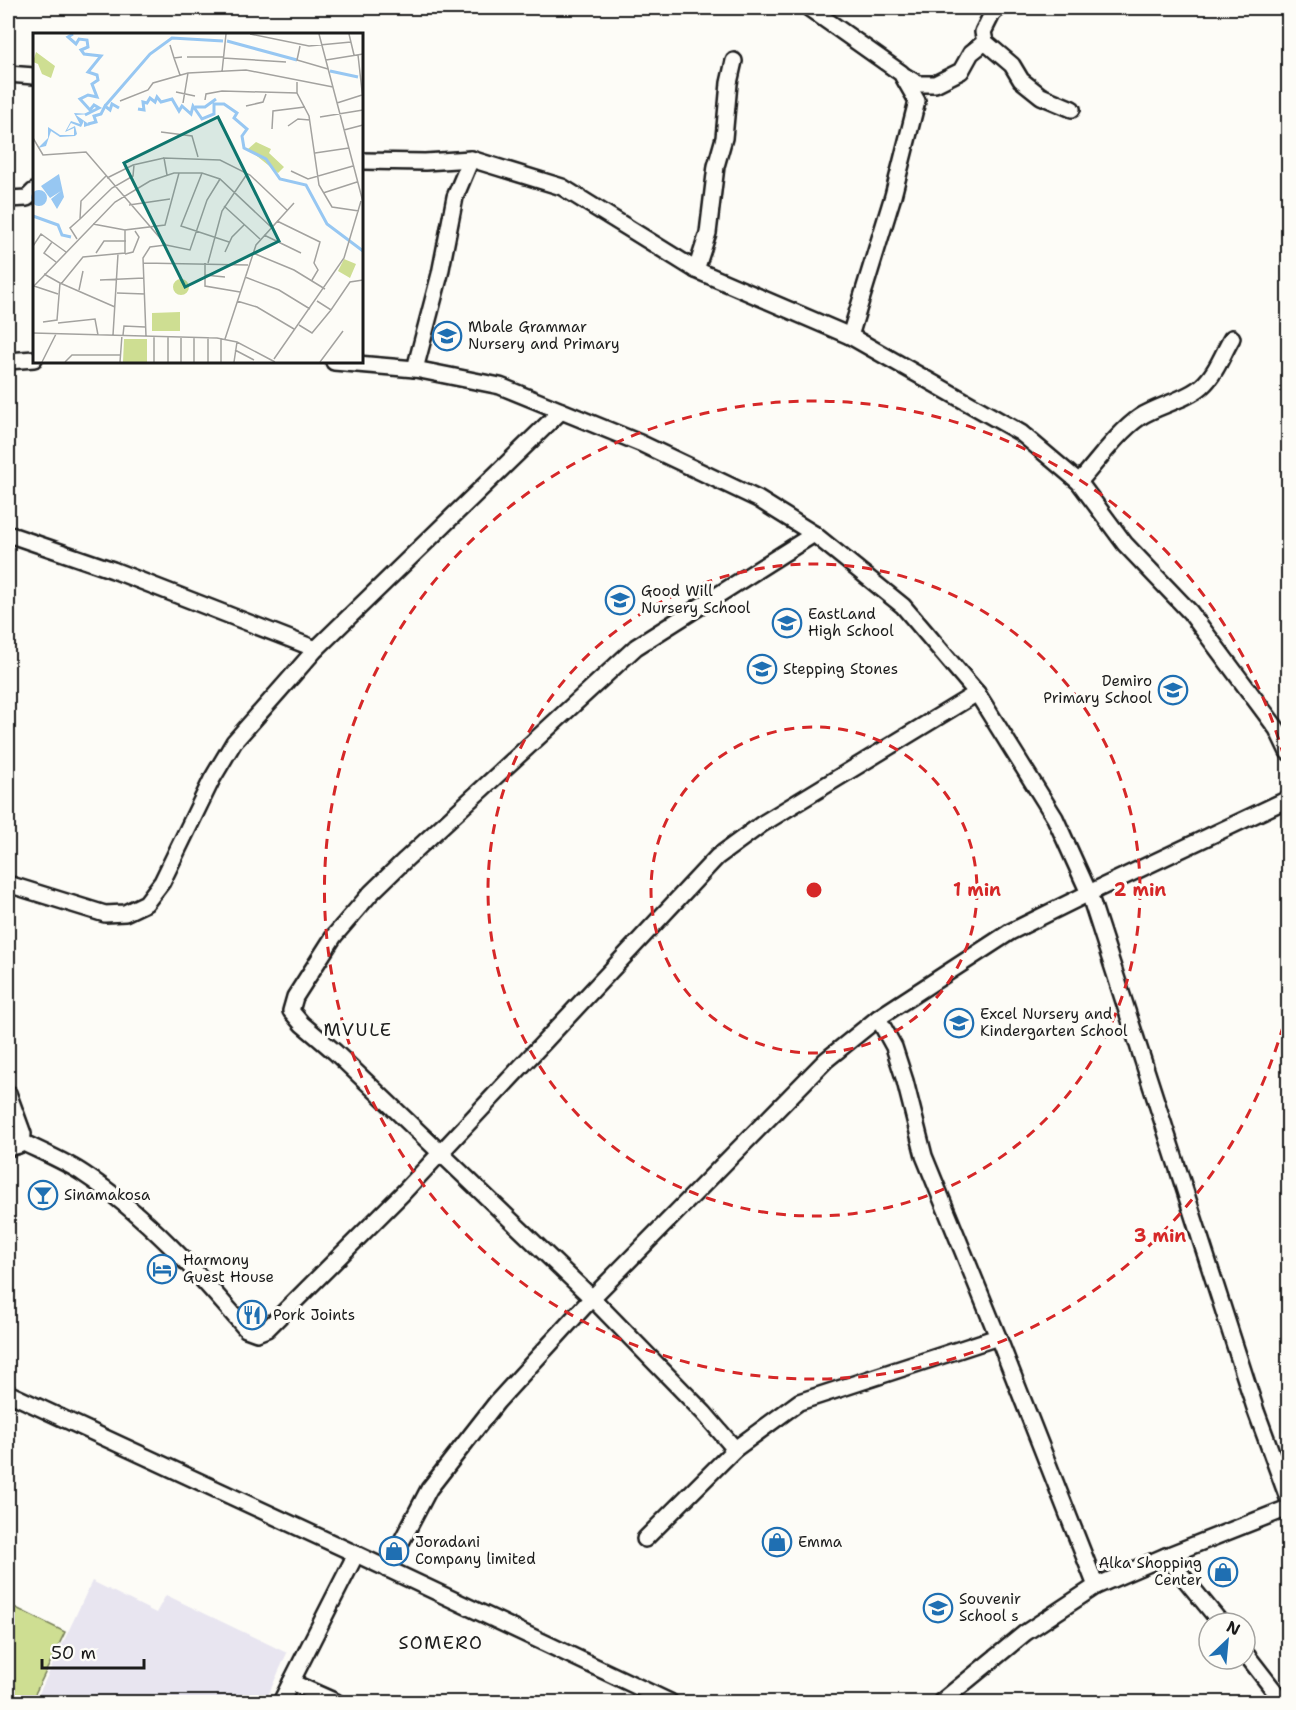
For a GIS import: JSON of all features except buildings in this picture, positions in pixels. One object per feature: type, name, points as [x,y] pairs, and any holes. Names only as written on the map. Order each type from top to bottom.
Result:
[{"type":"street","points":[[809,8],[918,84],[935,84],[961,71],[971,53],[985,42]]},
{"type":"street","points":[[998,8],[992,14],[983,32],[985,42],[1012,65],[1021,80],[1041,96],[1072,110]]},
{"type":"street","points":[[696,270],[708,233],[716,166],[724,138],[729,83],[734,61]]},
{"type":"street","points":[[850,336],[893,196],[917,101],[901,73]]},
{"type":"street","points":[[8,74],[33,76]]},
{"type":"street","points":[[415,369],[440,274],[455,197],[471,159]]},
{"type":"street","points":[[363,161],[425,162],[471,159],[562,187],[696,270],[850,336],[1021,433],[1079,482],[1125,544],[1190,612],[1277,729],[1288,752]]},
{"type":"street","points":[[8,199],[27,198],[33,192]]},
{"type":"street","points":[[1079,482],[1120,435],[1139,418],[1203,385],[1232,338]]},
{"type":"street","points":[[8,361],[33,358]]},
{"type":"street","points":[[346,363],[415,369],[500,386],[640,443],[758,499],[814,534],[903,606],[977,693],[1055,818],[1089,893],[1252,1399],[1288,1498]]},
{"type":"street","points":[[8,884],[105,914],[125,913],[146,903],[162,882],[212,779],[234,742],[316,649],[561,411]]},
{"type":"street","points":[[8,534],[113,570],[316,649]]},
{"type":"street","points":[[735,1449],[704,1413],[592,1298],[291,1011],[295,997],[334,936],[371,893],[636,647],[814,534]]},
{"type":"street","points":[[8,1093],[23,1134],[15,1145],[82,1172],[120,1200],[199,1275],[246,1329],[257,1333],[267,1329],[402,1194],[717,858],[762,824],[977,693]]},
{"type":"street","points":[[387,1569],[429,1489],[497,1402],[592,1298],[826,1060],[878,1018],[1010,932],[1288,799]]},
{"type":"street","points":[[878,1018],[894,1047],[924,1156],[1096,1586]]},
{"type":"street","points":[[645,1539],[735,1449],[799,1402],[998,1337]]},
{"type":"street","points":[[8,1393],[670,1702]]},
{"type":"street","points":[[944,1702],[1025,1633],[1096,1586],[1288,1508]]},
{"type":"street","points":[[281,1702],[356,1554]]},
{"type":"street","points":[[1166,1556],[1211,1611]]},
{"type":"street","points":[[1257,1668],[1283,1702]]},
{"type":"street","points":[[291,1682],[336,1702]]},
{"type":"shaded area","points":[[92,1581],[156,1613],[166,1595],[287,1653],[265,1702],[35,1702]]},
{"type":"green space","points":[[8,1604],[65,1632],[31,1702],[8,1702]]},
{"type":"place","name":"Mbale Grammar Nursery and Primary","points":[[447,336]]},
{"type":"place","name":"Good Will Nursery School","points":[[620,600]]},
{"type":"place","name":"EastLand High School","points":[[787,623]]},
{"type":"place","name":"Stepping Stones","points":[[762,669]]},
{"type":"place","name":"Demiro Primary School","points":[[1173,690]]},
{"type":"place","name":"Excel Nursery and Kindergarten School","points":[[959,1023]]},
{"type":"place","name":"Sinamakosa","points":[[43,1195]]},
{"type":"place","name":"Harmony Guest House","points":[[162,1269]]},
{"type":"place","name":"Pork Joints","points":[[252,1315]]},
{"type":"place","name":"Emma","points":[[777,1542]]},
{"type":"place","name":"Joradani Company limited","points":[[394,1551]]},
{"type":"place","name":"Alka Shopping Center","points":[[1223,1572]]},
{"type":"place","name":"Souvenir School s","points":[[938,1608]]},
{"type":"district","name":"MVULE","points":[[358,1030]]},
{"type":"district","name":"SOMERO","points":[[441,1643]]}]
